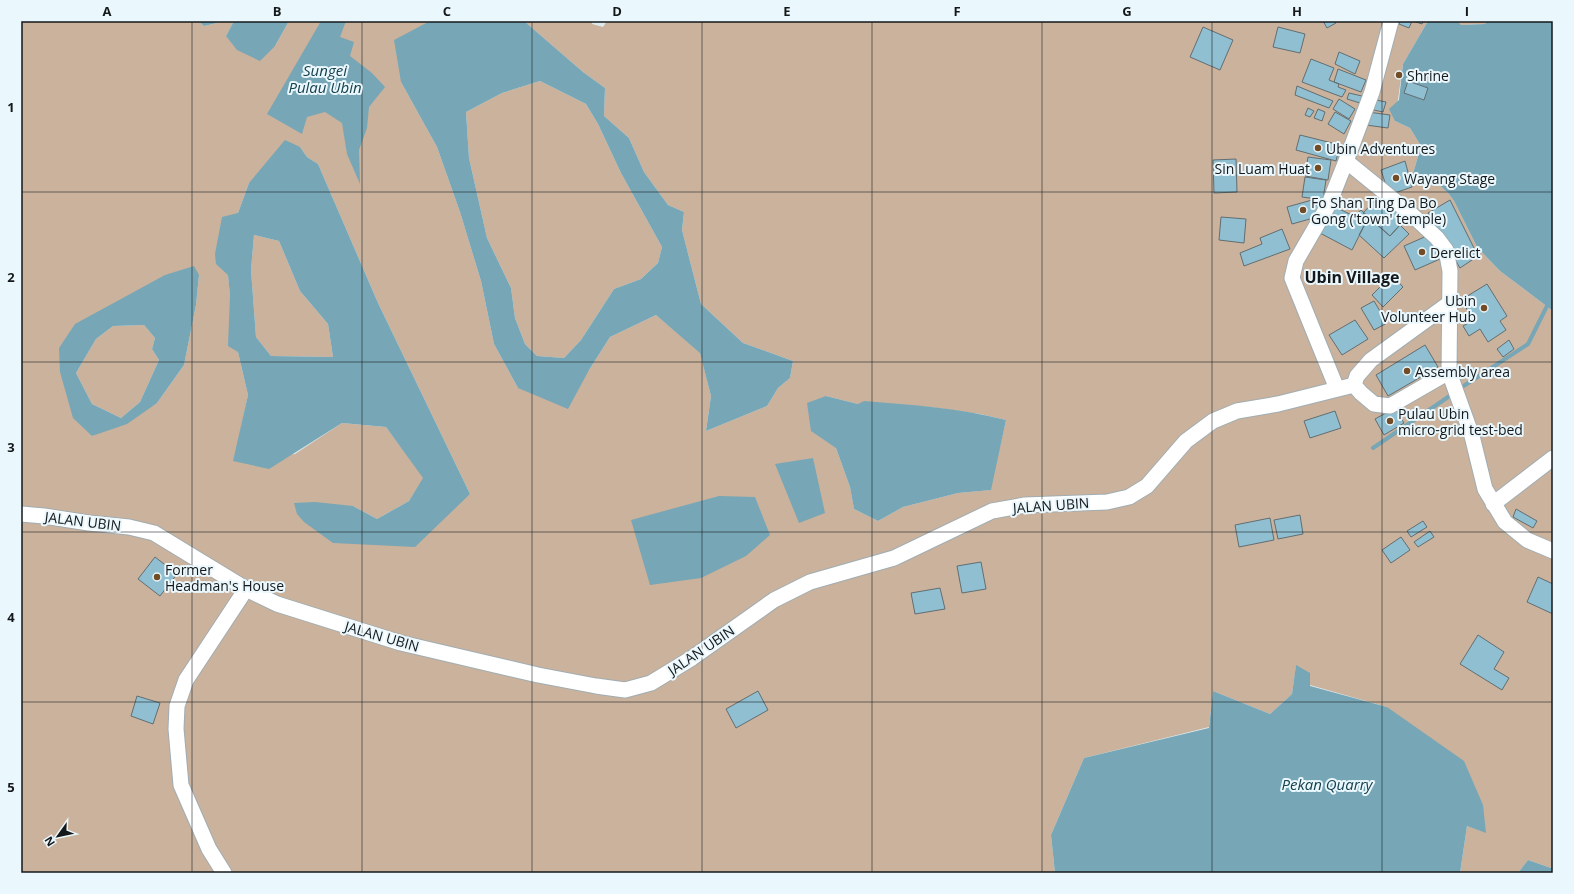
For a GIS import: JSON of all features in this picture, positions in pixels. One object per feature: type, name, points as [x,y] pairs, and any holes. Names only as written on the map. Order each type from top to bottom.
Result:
[{"type":"street","points":[[1337,389],[1292,278],[1296,261],[1329,204],[1346,161],[1372,92],[1391,21]]},
{"type":"street","points":[[1346,161],[1437,238],[1446,250],[1450,271],[1451,302],[1449,372],[1472,436],[1485,489],[1505,522],[1527,540],[1553,551]]},
{"type":"street","points":[[1449,372],[1390,406],[1374,404],[1354,385],[1357,376],[1371,360],[1451,302]]},
{"type":"street","name":"JALAN UBIN","points":[[21,514],[129,527],[154,533],[246,589],[277,604],[401,643],[538,675],[625,690],[651,683],[692,658],[774,600],[810,582],[894,558],[992,511],[1025,504],[1107,502],[1129,497],[1147,486],[1186,441],[1213,421],[1237,411],[1278,404],[1354,385]]},
{"type":"street","points":[[1493,504],[1553,458]]},
{"type":"street","points":[[224,873],[209,850],[181,785],[176,729],[177,706],[186,680],[246,589]]},
{"type":"shaded area","points":[[21,21],[198,21],[204,26],[217,23],[218,21],[234,21],[226,36],[275,46],[289,21],[430,21],[427,22],[401,82],[437,147],[460,212],[481,281],[494,344],[518,388],[589,370],[610,337],[656,315],[700,352],[711,396],[706,431],[767,406],[778,388],[790,378],[793,361],[743,343],[701,304],[682,230],[684,212],[668,205],[644,172],[629,138],[604,116],[605,88],[583,72],[524,21],[592,21],[592,24],[603,27],[607,21],[1428,21],[1403,64],[1395,121],[1410,128],[1421,146],[1412,177],[1432,178],[1449,194],[1477,247],[1500,271],[1553,311],[1553,867],[1551,868],[1528,860],[1518,873],[1460,873],[1467,826],[1485,832],[1387,707],[1310,685],[1296,666],[1292,694],[1270,714],[1213,691],[1209,727],[1084,758],[1051,835],[1055,873],[21,873]],"holes":[[[300,147],[307,157],[318,164],[378,303],[470,494],[333,543],[353,506],[377,519],[409,501],[424,478],[386,427],[342,423],[295,454],[234,461],[248,395],[238,352],[228,274],[238,213],[249,183]],[[199,275],[196,305],[184,365],[157,403],[92,436],[59,348]],[[826,396],[858,404],[930,407],[980,414],[1006,420],[990,490],[958,493],[903,507],[878,521],[854,509],[850,487],[836,448]]]},
{"type":"shaded area","points":[[1457,21],[1487,21],[1485,24],[1460,25]]},
{"type":"shaded area","points":[[540,81],[586,104],[598,124],[621,173],[662,247],[658,263],[641,279],[614,289],[581,340],[564,358],[537,356],[525,344],[515,318],[511,288],[487,238],[469,158],[466,112],[502,93]]},
{"type":"shaded area","points":[[254,235],[279,241],[300,291],[328,324],[333,357],[271,356],[256,337],[251,270]]},
{"type":"shaded area","points":[[144,325],[155,338],[152,349],[159,360],[140,402],[121,418],[92,404],[76,373],[96,339],[113,326]]},
{"type":"water","points":[[198,21],[218,21],[217,23],[204,26]]},
{"type":"water","points":[[234,21],[289,21],[275,46],[260,61],[237,50],[226,36]]},
{"type":"water","name":"Sungei Pulau Ubin","points":[[321,21],[346,21],[340,37],[354,42],[350,56],[372,73],[385,87],[369,107],[367,128],[359,150],[360,184],[347,154],[342,123],[325,112],[307,117],[302,134],[267,114]]},
{"type":"water","points":[[430,21],[524,21],[583,72],[605,88],[604,116],[629,138],[644,172],[668,205],[684,212],[682,230],[701,304],[743,343],[793,361],[790,378],[778,388],[767,406],[706,431],[711,396],[700,353],[656,315],[610,337],[589,370],[568,409],[518,388],[494,344],[481,281],[460,212],[437,147],[401,82],[394,40]],"holes":[[[540,81],[586,104],[598,124],[621,173],[662,247],[658,263],[641,279],[614,289],[581,340],[564,358],[537,356],[525,344],[515,318],[511,288],[487,238],[469,158],[466,112],[502,93]]]},
{"type":"water","points":[[1428,21],[1457,21],[1461,25],[1485,24],[1487,21],[1553,21],[1553,311],[1500,271],[1477,247],[1449,194],[1432,178],[1412,177],[1421,146],[1410,128],[1395,121],[1389,109],[1399,100],[1403,64]]},
{"type":"water","points":[[285,140],[300,147],[307,157],[318,164],[378,303],[470,494],[415,547],[333,543],[304,522],[297,514],[294,503],[315,502],[353,506],[377,519],[409,501],[423,478],[386,427],[342,423],[269,469],[233,461],[248,395],[238,352],[228,346],[230,296],[228,275],[216,264],[215,254],[222,217],[238,213],[249,183]],"holes":[[[254,235],[279,241],[300,291],[328,324],[333,357],[271,356],[256,337],[251,270]]]},
{"type":"water","points":[[194,266],[199,275],[196,305],[184,365],[157,403],[127,424],[92,436],[73,418],[60,372],[59,348],[75,324],[165,275]],"holes":[[[144,325],[155,338],[152,349],[159,360],[140,402],[121,418],[92,404],[76,373],[96,339],[113,326]]]},
{"type":"water","points":[[826,396],[858,404],[864,401],[936,408],[1006,420],[991,490],[958,493],[903,507],[878,521],[854,509],[850,487],[836,448],[811,431],[807,403]]},
{"type":"water","points":[[813,458],[825,513],[799,523],[775,464]]},
{"type":"water","points":[[719,496],[755,497],[770,535],[746,556],[701,578],[650,585],[631,520]]},
{"type":"water","name":"Pekan Quarry","points":[[1296,665],[1310,673],[1310,686],[1387,707],[1464,761],[1483,805],[1486,833],[1467,826],[1460,873],[1055,873],[1051,835],[1084,758],[1209,728],[1213,691],[1270,714],[1292,694]]},
{"type":"water","points":[[1528,860],[1551,868],[1553,867],[1553,873],[1518,873]]},
{"type":"building","points":[[1323,21],[1335,21],[1336,23],[1327,28]]},
{"type":"building","points":[[1400,21],[1412,21],[1409,28],[1399,24]]},
{"type":"building","points":[[1413,21],[1423,21],[1422,24]]},
{"type":"building","points":[[1203,27],[1233,40],[1220,70],[1190,57]]},
{"type":"building","points":[[1278,27],[1305,34],[1300,53],[1273,47]]},
{"type":"building","points":[[1339,52],[1360,61],[1355,74],[1335,64]]},
{"type":"building","points":[[1311,59],[1334,68],[1329,80],[1339,84],[1338,87],[1346,90],[1342,97],[1302,82]]},
{"type":"building","points":[[1338,69],[1366,80],[1361,92],[1334,82]]},
{"type":"building","points":[[1408,81],[1428,88],[1424,100],[1404,93]]},
{"type":"building","points":[[1297,86],[1333,101],[1329,108],[1295,95]]},
{"type":"building","points":[[1349,93],[1362,96],[1360,103],[1347,99]]},
{"type":"building","points":[[1339,99],[1355,109],[1349,119],[1333,109]]},
{"type":"building","points":[[1371,99],[1386,102],[1383,112],[1369,109]]},
{"type":"building","points":[[1308,108],[1314,111],[1310,117],[1305,115]]},
{"type":"building","points":[[1318,109],[1325,112],[1322,121],[1314,118]]},
{"type":"building","points":[[1335,112],[1351,121],[1344,134],[1328,124]]},
{"type":"building","points":[[1368,112],[1390,115],[1388,128],[1366,125]]},
{"type":"building","name":"Ubin Adventures","points":[[1300,135],[1340,145],[1336,161],[1296,150]]},
{"type":"building","name":"Sin Luam Huat","points":[[1308,157],[1331,160],[1328,180],[1305,176]]},
{"type":"building","points":[[1236,159],[1237,192],[1214,193],[1213,160]]},
{"type":"building","name":"Wayang Stage","points":[[1405,161],[1412,187],[1389,195],[1381,170]]},
{"type":"building","points":[[1305,177],[1326,180],[1323,200],[1302,197]]},
{"type":"building","points":[[1381,194],[1406,218],[1390,236],[1363,213]]},
{"type":"building","name":"Fo Shan Ting Da Bo Gong ('town' temple)","points":[[1312,200],[1314,206],[1318,205],[1320,213],[1317,217],[1292,224],[1287,207]]},
{"type":"building","points":[[1450,200],[1478,256],[1460,268],[1428,213]]},
{"type":"building","points":[[1331,205],[1366,222],[1352,250],[1318,232]]},
{"type":"building","points":[[1361,210],[1390,236],[1400,225],[1409,234],[1384,258],[1359,235],[1366,222],[1354,216]]},
{"type":"building","points":[[1221,217],[1246,219],[1244,243],[1219,240]]},
{"type":"building","points":[[1282,229],[1290,249],[1244,266],[1240,253],[1262,244],[1260,238]]},
{"type":"building","name":"Derelict","points":[[1429,235],[1440,259],[1415,270],[1404,246]]},
{"type":"building","points":[[1392,275],[1403,287],[1383,307],[1372,295]]},
{"type":"building","name":"Ubin Volunteer Hub","points":[[1487,284],[1507,316],[1500,321],[1506,330],[1488,342],[1480,329],[1469,336],[1463,326],[1474,320],[1461,300]]},
{"type":"building","points":[[1374,301],[1387,323],[1374,330],[1361,308]]},
{"type":"building","points":[[1355,320],[1368,339],[1342,355],[1329,335]]},
{"type":"building","points":[[1509,340],[1514,349],[1503,357],[1497,349]]},
{"type":"building","name":"Assembly area","points":[[1425,345],[1438,367],[1388,396],[1376,375]]},
{"type":"building","name":"Pulau Ubin micro-grid test-bed","points":[[1395,408],[1404,423],[1384,435],[1375,419]]},
{"type":"building","points":[[1335,411],[1341,428],[1310,438],[1304,421]]},
{"type":"building","points":[[1516,509],[1537,521],[1533,528],[1513,517]]},
{"type":"building","points":[[1300,515],[1303,534],[1278,539],[1274,520]]},
{"type":"building","points":[[1270,518],[1274,540],[1239,547],[1235,525]]},
{"type":"building","points":[[1423,521],[1427,527],[1411,537],[1407,531]]},
{"type":"building","points":[[1430,531],[1434,537],[1418,547],[1414,542]]},
{"type":"building","points":[[1401,537],[1410,550],[1391,563],[1382,550]]},
{"type":"building","name":"Former Headman's House","points":[[155,557],[177,574],[160,596],[138,579]]},
{"type":"building","points":[[981,562],[986,589],[962,593],[957,566]]},
{"type":"building","points":[[1538,577],[1553,584],[1553,614],[1527,602]]},
{"type":"building","points":[[940,588],[945,609],[915,614],[911,593]]},
{"type":"building","points":[[1478,635],[1504,652],[1494,669],[1509,678],[1502,690],[1460,664]]},
{"type":"building","points":[[758,691],[768,710],[736,728],[726,709]]},
{"type":"building","points":[[137,696],[160,703],[153,724],[131,716]]},
{"type":"waterway","points":[[1459,389],[1528,344],[1547,306]]},
{"type":"waterway","points":[[1373,448],[1454,393]]},
{"type":"place","name":"Shrine","points":[[1399,75]]},
{"type":"place","name":"Ubin Adventures","points":[[1318,148]]},
{"type":"place","name":"Sin Luam Huat","points":[[1318,168]]},
{"type":"place","name":"Wayang Stage","points":[[1396,178]]},
{"type":"place","name":"Fo Shan Ting Da Bo Gong ('town' temple)","points":[[1303,210]]},
{"type":"place","name":"Derelict","points":[[1422,252]]},
{"type":"place","name":"Ubin Volunteer Hub","points":[[1484,308]]},
{"type":"place","name":"Assembly area","points":[[1407,371]]},
{"type":"place","name":"Pulau Ubin micro-grid test-bed","points":[[1390,421]]},
{"type":"place","name":"Former Headman's House","points":[[157,577]]},
{"type":"district","name":"Ubin Village","points":[[1352,277]]}]
